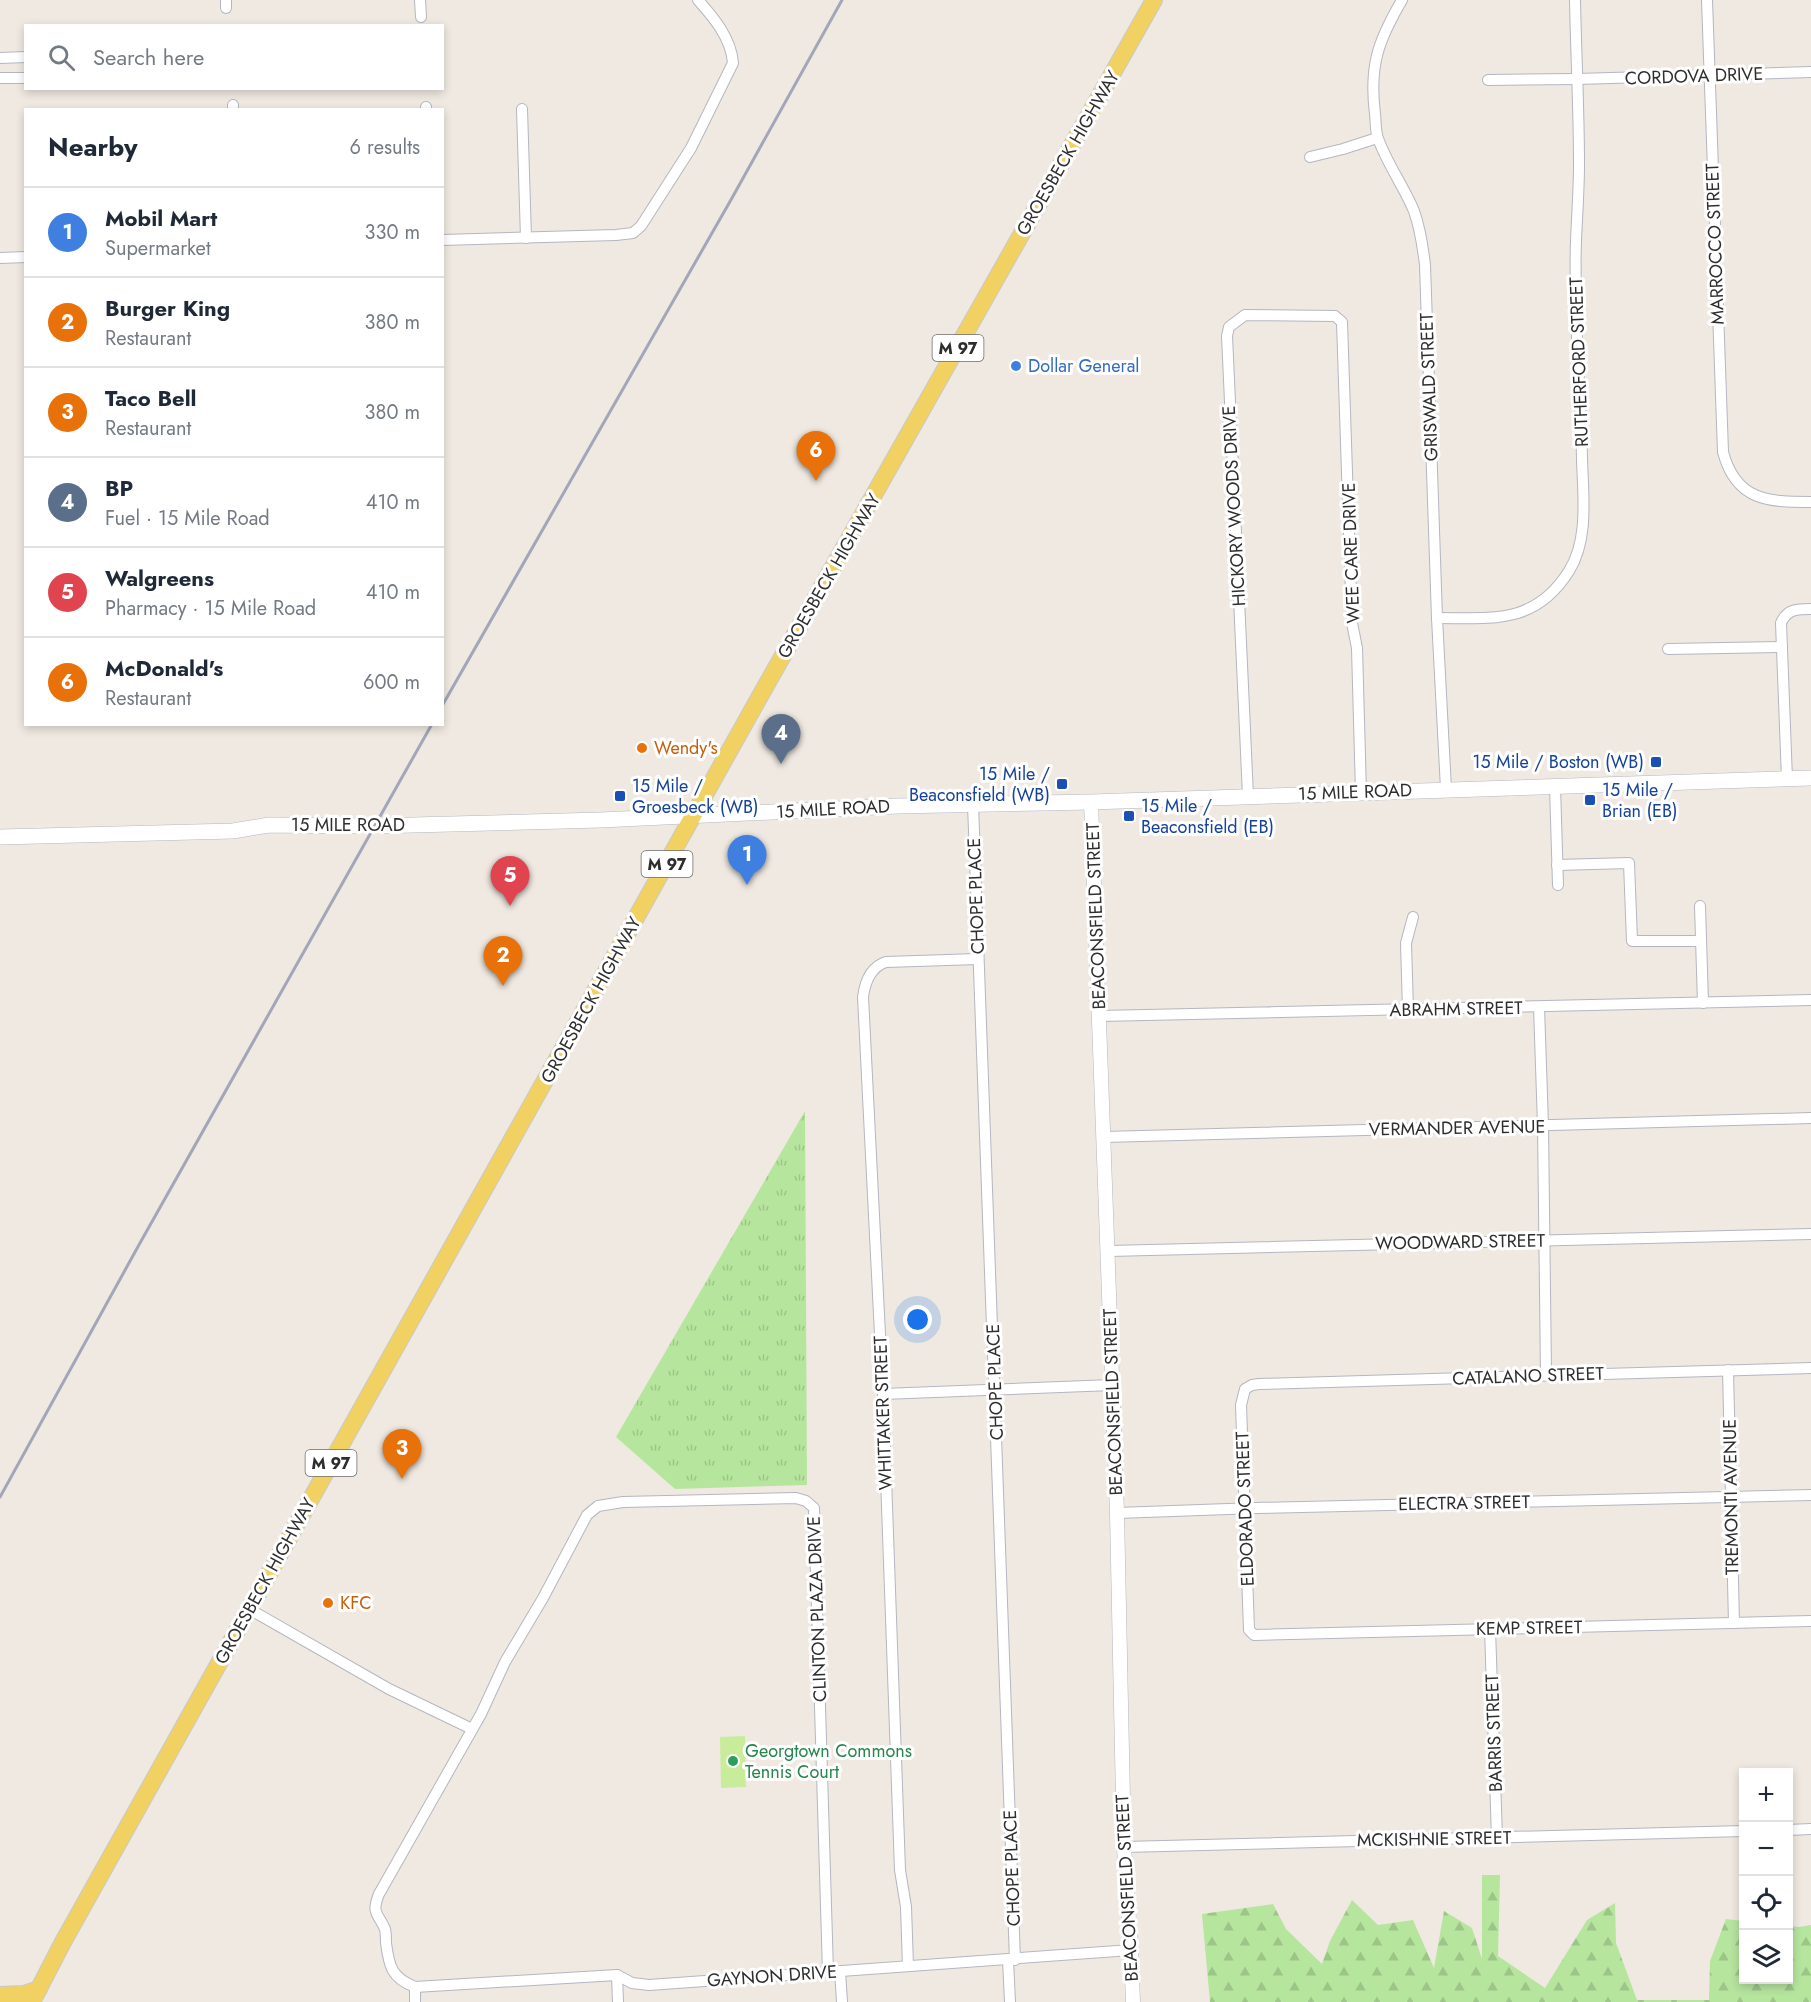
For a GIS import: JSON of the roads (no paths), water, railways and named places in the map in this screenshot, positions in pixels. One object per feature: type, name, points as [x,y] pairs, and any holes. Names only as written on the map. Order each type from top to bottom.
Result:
[{"type":"main road","name":"GROESBECK HIGHWAY","points":[[35,1995],[693,817],[1154,0]]},
{"type":"main road","name":"15 MILE ROAD","points":[[0,837],[233,831],[269,825],[375,826],[693,817],[898,806],[1091,802],[1811,778]]},
{"type":"main road","points":[[0,1995],[35,1995]]},
{"type":"street","points":[[420,0],[421,17]]},
{"type":"street","points":[[444,240],[633,233],[649,215],[691,148],[733,63],[732,53],[722,31],[698,0]]},
{"type":"street","name":"GRISWALD STREET","points":[[1402,0],[1382,36],[1372,80],[1377,138],[1414,211],[1423,247],[1446,789]]},
{"type":"street","name":"RUTHERFORD STREET","points":[[1437,618],[1500,618],[1529,609],[1545,598],[1568,573],[1580,546],[1582,496],[1575,243],[1579,162],[1575,0]]},
{"type":"street","name":"MARROCCO STREET","points":[[1707,0],[1721,439],[1725,462],[1738,483],[1752,494],[1768,501],[1811,502]]},
{"type":"street","points":[[0,58],[24,57]]},
{"type":"street","name":"CORDOVA DRIVE","points":[[1488,80],[1811,72]]},
{"type":"street","points":[[0,78],[24,78]]},
{"type":"street","points":[[522,109],[526,238]]},
{"type":"street","points":[[1310,157],[1377,138]]},
{"type":"street","points":[[0,258],[24,257]]},
{"type":"street","name":"HICKORY WOODS DRIVE","points":[[1248,796],[1227,336],[1229,327],[1245,315],[1335,316]]},
{"type":"street","name":"WEE CARE DRIVE","points":[[1335,316],[1342,322],[1352,623],[1357,648],[1361,793]]},
{"type":"street","points":[[1787,779],[1781,623],[1784,616],[1796,609],[1811,609]]},
{"type":"street","points":[[1668,649],[1782,646]]},
{"type":"street","points":[[1555,786],[1558,885]]},
{"type":"street","name":"BEACONSFIELD STREET","points":[[1091,802],[1109,1251],[1124,1846],[1132,2002]]},
{"type":"street","name":"CHOPE PLACE","points":[[973,804],[996,1391],[1012,1960],[1010,2002]]},
{"type":"street","points":[[1557,865],[1629,863],[1632,941],[1701,941]]},
{"type":"street","points":[[1700,906],[1702,1003]]},
{"type":"street","points":[[1408,1010],[1406,943],[1413,917]]},
{"type":"street","name":"WHITTAKER STREET","points":[[908,1966],[906,1907],[900,1870],[883,1394],[864,988],[875,968],[886,962],[978,959]]},
{"type":"street","name":"ABRAHM STREET","points":[[1100,1016],[1811,1000]]},
{"type":"street","points":[[1539,1007],[1546,1375]]},
{"type":"street","name":"VERMANDER AVENUE","points":[[1104,1137],[1811,1118]]},
{"type":"street","name":"WOODWARD STREET","points":[[1109,1251],[1811,1234]]},
{"type":"street","name":"CATALANO STREET","points":[[1245,1389],[1259,1384],[1811,1368]]},
{"type":"street","name":"TREMONTI AVENUE","points":[[1728,1370],[1734,1623]]},
{"type":"street","points":[[883,1394],[1112,1385]]},
{"type":"street","name":"ELDORADO STREET","points":[[1245,1389],[1241,1404],[1249,1630]]},
{"type":"street","name":"ELECTRA STREET","points":[[1117,1513],[1811,1495]]},
{"type":"street","name":"CLINTON PLAZA DRIVE","points":[[415,1987],[404,1983],[388,1962],[385,1930],[376,1914],[376,1901],[481,1714],[505,1662],[548,1589],[587,1515],[592,1509],[603,1504],[623,1502],[796,1498],[812,1504],[816,1513],[828,1972]]},
{"type":"street","points":[[249,1609],[389,1689],[472,1729]]},
{"type":"street","name":"KEMP STREET","points":[[1249,1630],[1254,1635],[1811,1621]]},
{"type":"street","name":"BARRIS STREET","points":[[1490,1629],[1497,1838]]},
{"type":"street","points":[[1793,1830],[1811,1829]]},
{"type":"street","name":"MCKISHNIE STREET","points":[[1124,1846],[1739,1831]]},
{"type":"street","name":"GAYNON DRIVE","points":[[415,1987],[617,1975],[632,1983],[649,1985],[1131,1950]]},
{"type":"street","points":[[840,1971],[842,2002]]},
{"type":"street","points":[[617,1975],[618,2002]]},
{"type":"street","points":[[415,1987],[415,2002]]},
{"type":"railway","points":[[444,702],[732,198],[842,0]]},
{"type":"railway","points":[[0,1497],[431,726]]},
{"type":"place","name":"Dollar General","points":[[1016,366]]},
{"type":"place","name":"McDonald's","points":[[816,481]]},
{"type":"place","name":"Wendy's","points":[[642,748]]},
{"type":"place","name":"15 Mile / Boston (WB)","points":[[1656,762]]},
{"type":"place","name":"BP","points":[[781,764]]},
{"type":"place","name":"15 Mile / Beaconsfield (WB)","points":[[1062,784]]},
{"type":"place","name":"15 Mile / Groesbeck (WB)","points":[[620,796]]},
{"type":"place","name":"15 Mile / Brian (EB)","points":[[1590,800]]},
{"type":"place","name":"15 Mile / Beaconsfield (EB)","points":[[1129,816]]},
{"type":"place","name":"Mobil Mart","points":[[747,885]]},
{"type":"place","name":"Walgreens","points":[[510,906]]},
{"type":"place","name":"Burger King","points":[[503,986]]},
{"type":"place","name":"Taco Bell","points":[[402,1479]]},
{"type":"place","name":"KFC","points":[[328,1603]]},
{"type":"place","name":"Georgtown Commons Tennis Court","points":[[733,1761]]}]
